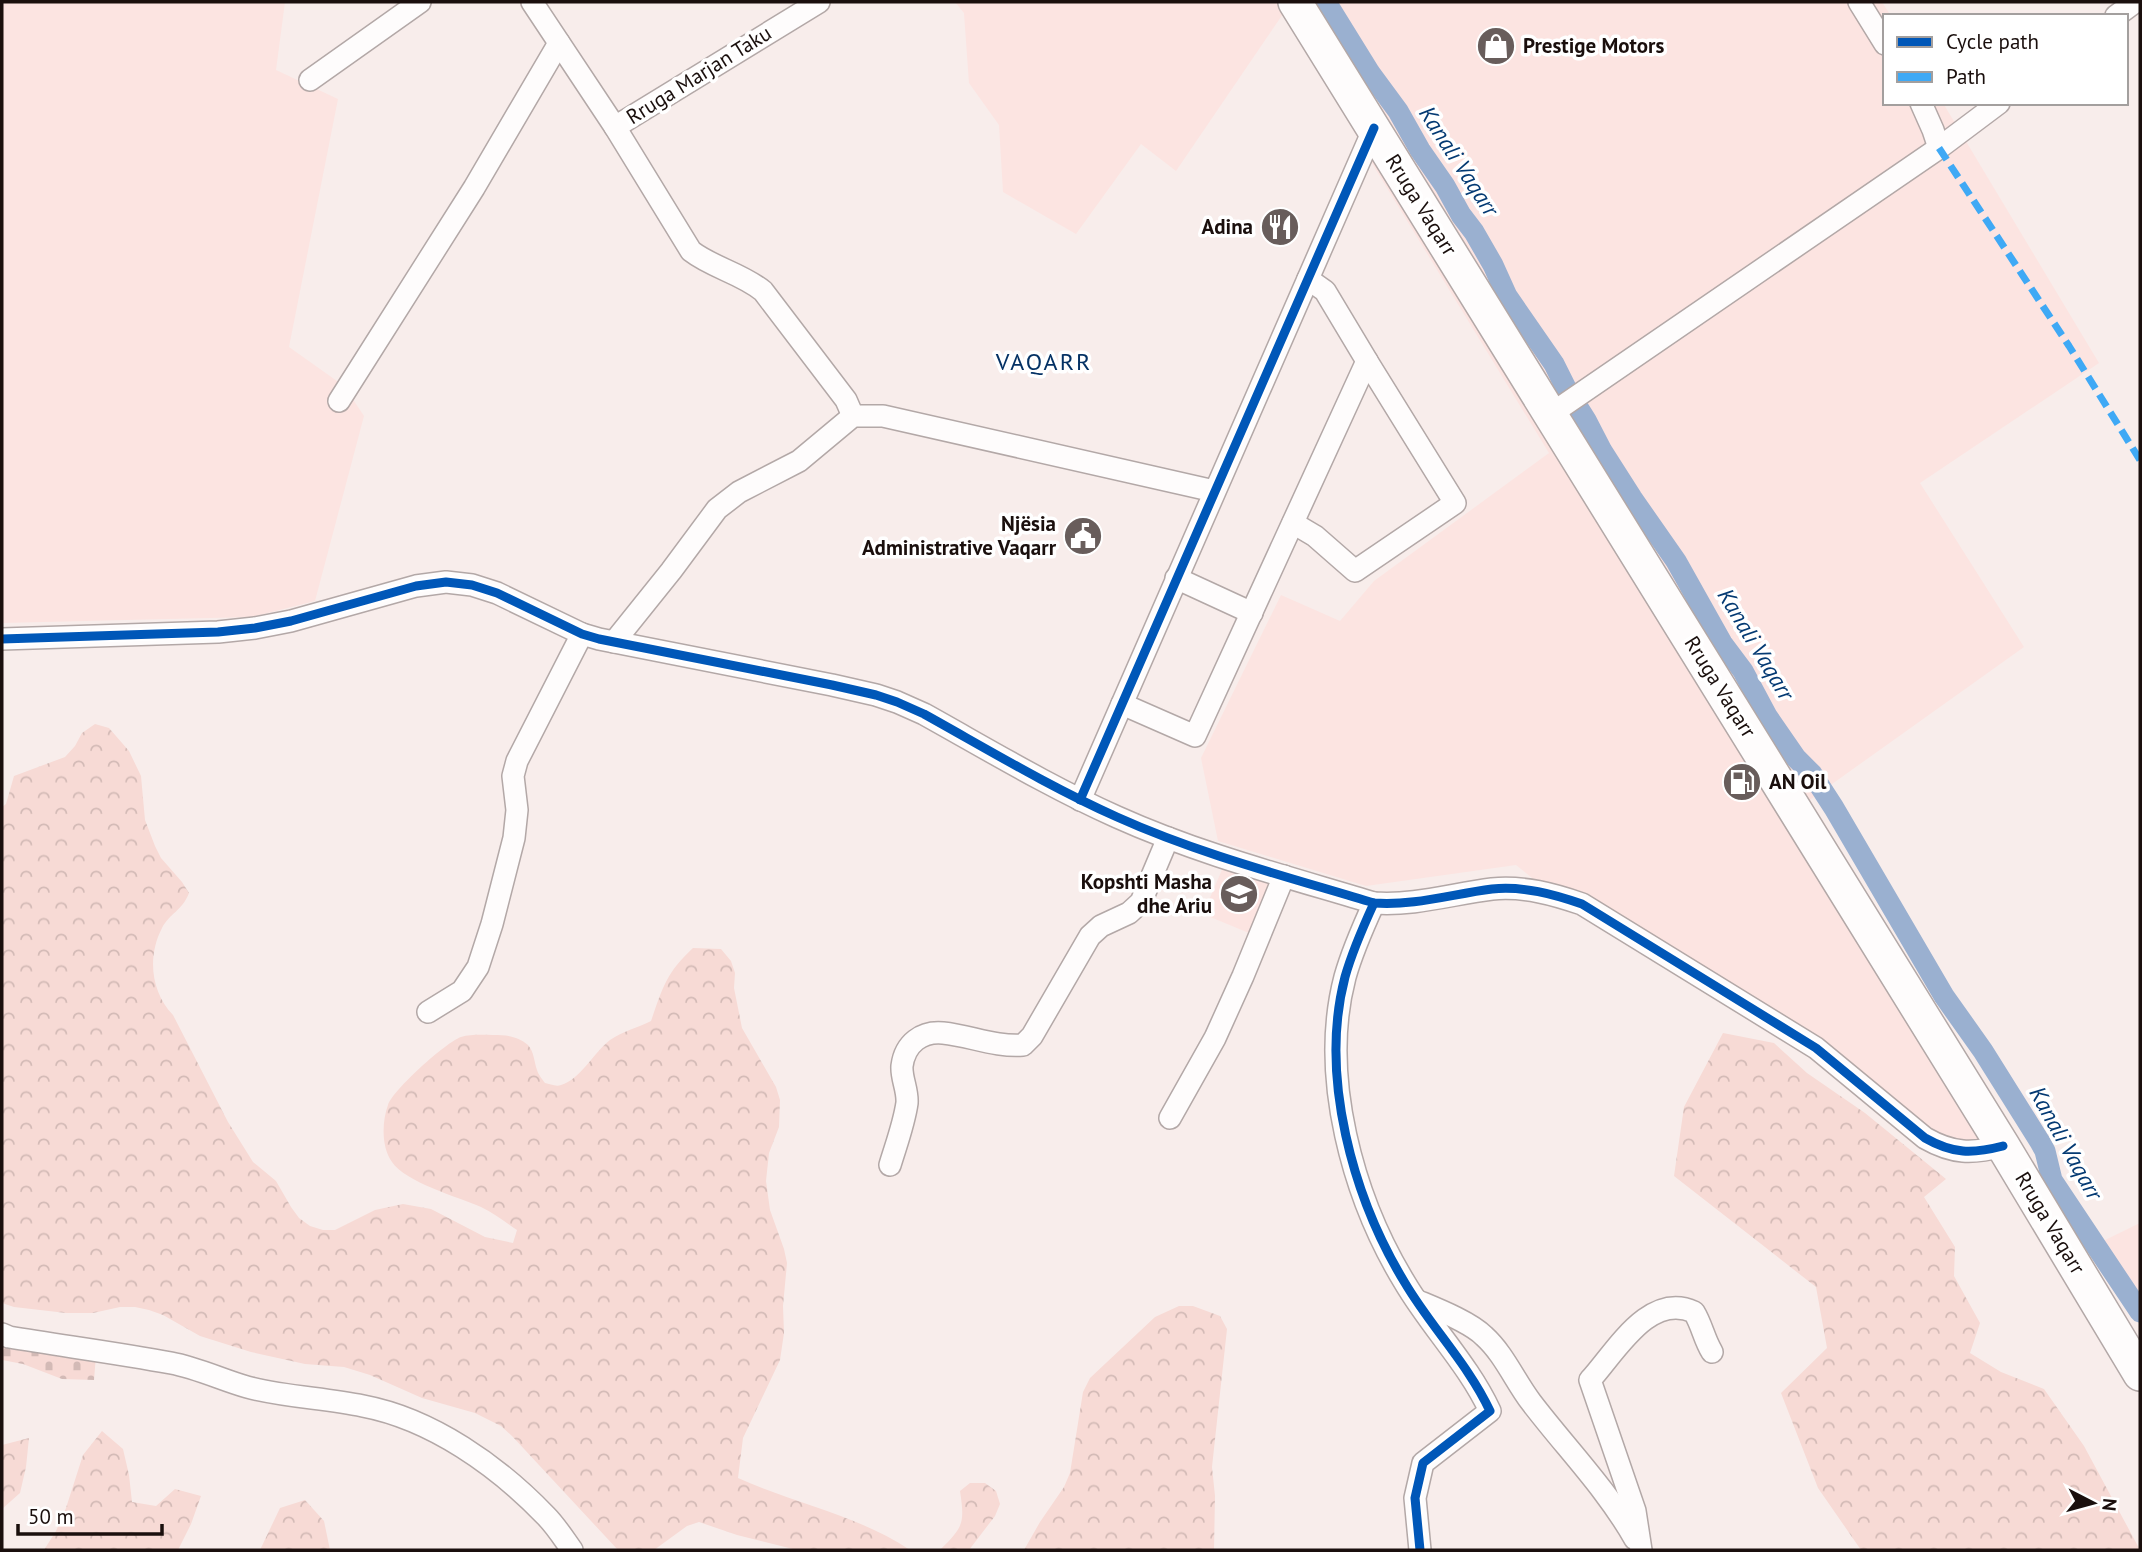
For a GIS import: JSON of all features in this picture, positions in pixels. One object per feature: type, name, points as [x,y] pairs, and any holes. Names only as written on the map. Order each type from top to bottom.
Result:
[{"type":"main road","name":"Rruga Vaqarr","points":[[1295,2],[1374,128],[1567,403],[2003,1146],[2140,1374]]},
{"type":"street","points":[[532,2],[615,127],[691,251],[701,259],[743,277],[763,291],[846,400],[853,416]]},
{"type":"street","name":"Rruga Marjan Taku","points":[[615,127],[820,2]]},
{"type":"street","points":[[1859,2],[1883,41]]},
{"type":"street","points":[[2119,14],[2135,2]]},
{"type":"street","points":[[310,80],[413,6]]},
{"type":"street","points":[[339,401],[467,200],[559,43]]},
{"type":"street","points":[[1922,105],[1939,148]]},
{"type":"street","points":[[1567,403],[1939,148],[1996,105]]},
{"type":"street","points":[[1080,800],[1374,128]]},
{"type":"street","points":[[1293,523],[1315,536],[1355,571],[1455,503],[1325,291],[1308,279]]},
{"type":"street","points":[[1122,704],[1195,736],[1367,360]]},
{"type":"street","points":[[614,642],[717,509],[739,492],[799,461],[853,416],[883,416],[1214,491]]},
{"type":"street","points":[[1176,579],[1252,613]]},
{"type":"street","points":[[2,639],[218,632],[255,628],[291,621],[416,586],[446,582],[471,585],[497,593],[582,634],[832,685],[897,702],[924,714],[1080,800],[1168,838],[1374,903],[1398,905],[1508,889],[1550,893],[1582,904],[1816,1048],[1925,1138],[1940,1147],[1968,1152],[2003,1146]]},
{"type":"street","points":[[428,1012],[462,991],[478,967],[514,838],[517,810],[513,776],[517,761],[582,634]]},
{"type":"street","points":[[890,1165],[908,1093],[902,1066],[906,1051],[915,1040],[926,1033],[943,1033],[992,1044],[1023,1045],[1032,1036],[1090,936],[1101,926],[1129,913],[1141,902],[1168,838]]},
{"type":"street","points":[[1170,1118],[1214,1038],[1284,876]]},
{"type":"street","points":[[1374,903],[1345,978],[1338,1023],[1336,1070],[1348,1144],[1360,1190],[1404,1282],[1478,1385],[1490,1411],[1423,1462],[1415,1498],[1420,1550]]},
{"type":"street","points":[[1416,1300],[1484,1335],[1529,1399],[1597,1482],[1641,1550]]},
{"type":"street","points":[[1641,1550],[1635,1511],[1590,1380],[1623,1338],[1643,1319],[1673,1308],[1694,1312],[1712,1352]]},
{"type":"street","points":[[2,1334],[173,1363],[247,1387],[363,1406],[400,1415],[445,1437],[522,1492],[549,1518],[572,1550]]},
{"type":"shaded area","points":[[2,2],[285,2],[276,70],[338,99],[289,347],[344,386],[364,416],[315,601],[252,617],[2,623]]},
{"type":"shaded area","points":[[955,2],[1882,2],[1890,14],[1883,14],[1883,105],[1944,105],[2099,363],[1920,483],[2024,647],[1804,804],[2003,1146],[1955,1151],[1816,1048],[1551,893],[1516,865],[1366,886],[1218,841],[1201,758],[1281,595],[1340,621],[1374,581],[1549,453],[1376,170],[1285,11],[1176,171],[1141,144],[1076,234],[1003,192],[999,125],[969,83],[964,13]]},
{"type":"shaded area","name":"Kopshti Masha dhe Ariu","points":[[1224,865],[1270,884],[1249,933],[1203,914]]},
{"type":"shaded area","points":[[2140,1223],[2140,1293],[2103,1241]]},
{"type":"green space","points":[[95,724],[109,728],[129,751],[141,776],[145,820],[155,846],[161,858],[189,893],[183,904],[165,923],[157,939],[153,962],[160,996],[173,1015],[228,1122],[253,1162],[276,1181],[299,1218],[310,1226],[335,1230],[375,1210],[403,1204],[431,1209],[485,1237],[513,1243],[517,1230],[481,1207],[408,1176],[392,1162],[386,1149],[384,1126],[386,1111],[392,1098],[409,1078],[444,1048],[461,1037],[473,1035],[503,1035],[520,1040],[530,1048],[538,1072],[545,1083],[557,1086],[568,1082],[581,1072],[610,1040],[651,1021],[666,981],[693,948],[721,949],[731,961],[735,973],[734,988],[742,1028],[776,1087],[780,1100],[779,1127],[769,1153],[766,1181],[770,1210],[787,1263],[780,1360],[743,1438],[738,1478],[848,1519],[910,1550],[797,1550],[699,1522],[687,1526],[654,1550],[618,1550],[512,1436],[501,1426],[475,1413],[422,1398],[370,1375],[344,1367],[305,1364],[251,1352],[200,1336],[149,1310],[120,1307],[93,1313],[66,1313],[2,1303],[2,807],[6,804],[14,776],[65,757],[82,733]]},
{"type":"green space","points":[[1723,1033],[1774,1043],[1807,1073],[1865,1113],[1946,1179],[1924,1197],[1955,1247],[1954,1276],[1980,1323],[1970,1353],[2001,1372],[2044,1389],[2084,1446],[2140,1550],[1861,1550],[1818,1488],[1781,1393],[1827,1348],[1816,1287],[1674,1176],[1684,1107]]},
{"type":"green space","points":[[1179,1306],[1193,1306],[1220,1316],[1227,1329],[1212,1467],[1215,1496],[1214,1550],[1024,1550],[1070,1473],[1083,1392],[1090,1378],[1155,1317]]},
{"type":"green space","points":[[2,1338],[96,1355],[94,1380],[62,1379],[23,1364],[2,1360]]},
{"type":"green space","points":[[102,1431],[123,1449],[132,1502],[156,1506],[175,1489],[201,1496],[178,1550],[44,1550],[66,1508],[83,1455]]},
{"type":"green space","points":[[29,1438],[20,1493],[2,1509],[2,1445]]},
{"type":"green space","points":[[970,1483],[985,1483],[996,1491],[1000,1504],[995,1516],[969,1550],[940,1550],[958,1530],[962,1518],[960,1491]]},
{"type":"green space","points":[[305,1500],[324,1521],[330,1550],[260,1550],[280,1508]]},
{"type":"waterway","name":"Kanali Vaqarr","points":[[1326,2],[1474,232],[1507,296],[1554,364],[1602,451],[1676,561],[1767,716],[1796,758],[1812,774],[1834,808],[1944,996],[1983,1051],[2040,1142],[2052,1180],[2140,1312]]},
{"type":"marked path","points":[[1939,148],[2140,460]]},
{"type":"cycle path","points":[[1080,800],[1374,128]]},
{"type":"cycle path","points":[[2,639],[218,632],[255,628],[291,621],[416,586],[446,582],[472,585],[497,593],[582,634],[599,639],[832,685],[897,702],[1117,817],[1244,864],[1374,903],[1418,901],[1504,888],[1538,892],[1582,904],[1816,1048],[1925,1138],[1963,1151],[2003,1146]]},
{"type":"cycle path","points":[[1374,903],[1345,977],[1338,1015],[1336,1055],[1346,1135],[1356,1175],[1386,1250],[1415,1299],[1471,1377],[1490,1411],[1423,1463],[1415,1498],[1420,1550]]},
{"type":"place","name":"Prestige Motors","points":[[1496,46]]},
{"type":"place","name":"Adina","points":[[1280,227]]},
{"type":"place","name":"Njësia Administrative Vaqarr","points":[[1083,536]]},
{"type":"place","name":"AN Oil","points":[[1742,782]]},
{"type":"place","name":"Kopshti Masha dhe Ariu","points":[[1239,894]]},
{"type":"district","name":"VAQARR","points":[[1044,362]]}]
